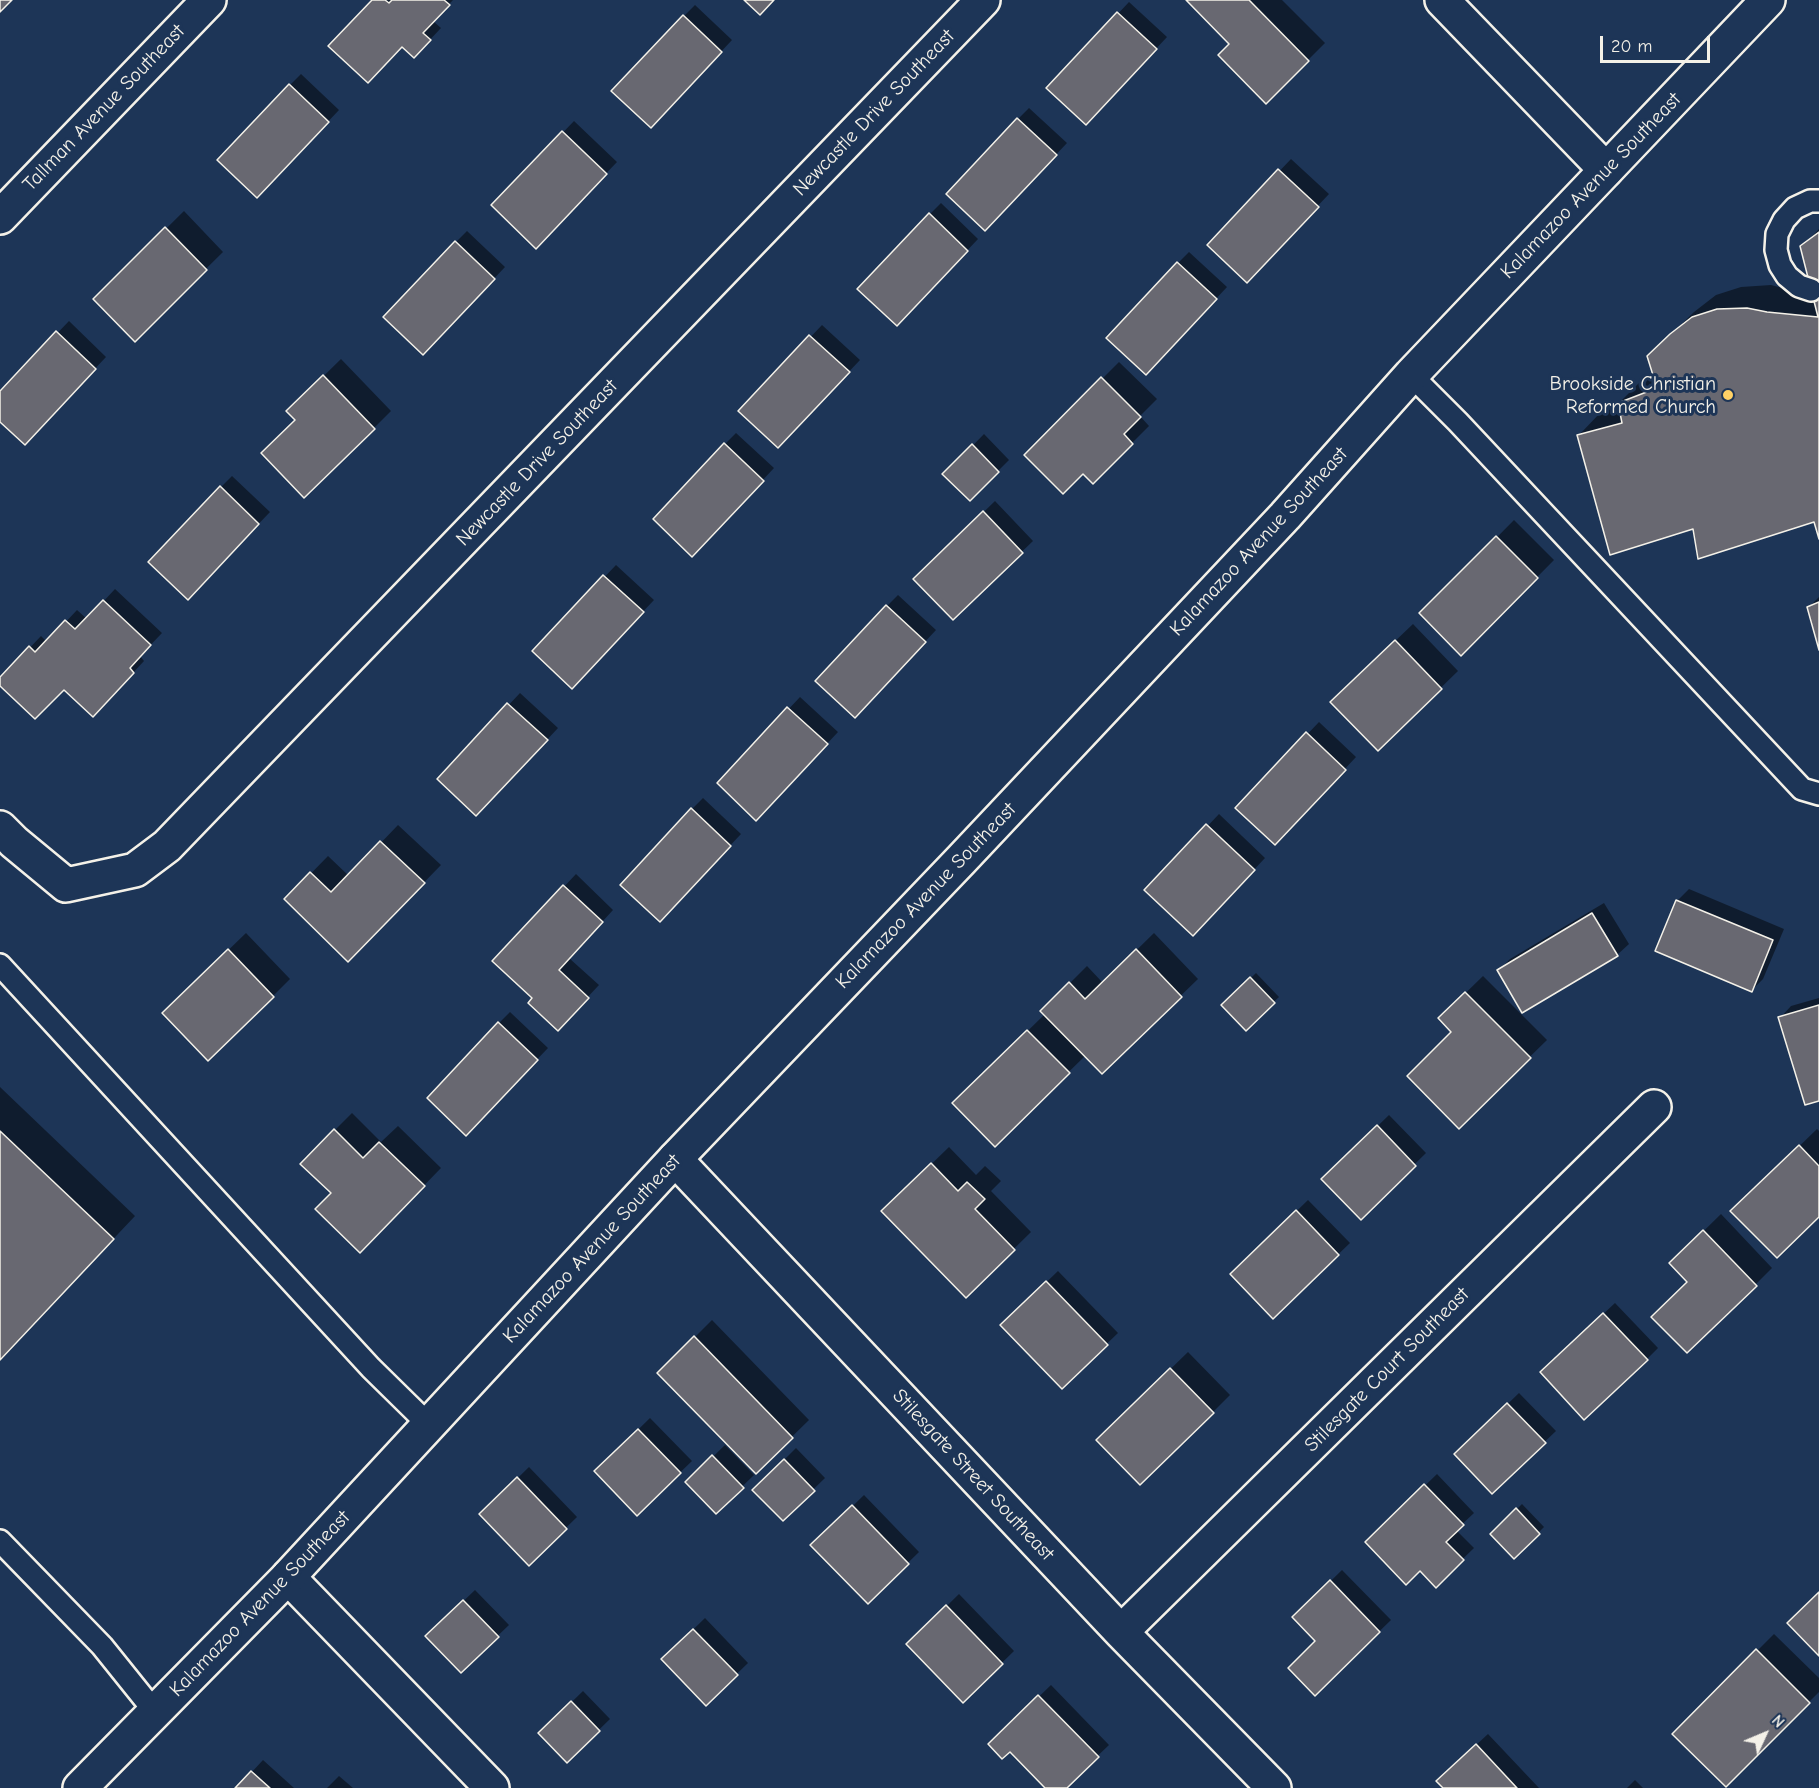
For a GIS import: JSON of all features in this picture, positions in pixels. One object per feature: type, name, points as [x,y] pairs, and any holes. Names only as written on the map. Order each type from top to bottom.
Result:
[{"type":"street","name":"Tallman Avenue Southeast","points":[[0,217],[209,0]]},
{"type":"street","name":"Newcastle Drive Southeast","points":[[0,828],[66,885],[135,870],[167,846],[983,0]]},
{"type":"street","points":[[1442,0],[1606,170]]},
{"type":"street","name":"Kalamazoo Avenue Southeast","points":[[80,1788],[288,1577],[675,1159],[1040,776],[1285,516],[1411,375],[1768,0]]},
{"type":"street","name":"Stilesgate Court Southeast","points":[[1121,1632],[1654,1107]]},
{"type":"street","name":"Stilesgate Street Southeast","points":[[675,1159],[1121,1632],[1274,1788]]},
{"type":"street","points":[[288,1577],[492,1788]]},
{"type":"lane","points":[[1811,291],[1799,286],[1787,276],[1780,265],[1776,242],[1784,220],[1795,208],[1810,201],[1819,201]]},
{"type":"lane","points":[[1411,375],[1802,789],[1819,794]]},
{"type":"lane","points":[[0,964],[371,1368],[429,1425]]},
{"type":"lane","points":[[0,1541],[102,1646],[155,1712]]},
{"type":"building","points":[[0,0],[12,0],[0,12]]},
{"type":"building","points":[[372,0],[385,0],[389,3],[392,0],[444,0],[450,5],[423,33],[431,40],[414,58],[402,47],[368,83],[328,46]]},
{"type":"building","points":[[744,0],[774,0],[760,15]]},
{"type":"building","points":[[1186,0],[1249,0],[1309,61],[1266,104],[1218,55],[1229,44]]},
{"type":"building","points":[[1117,12],[1157,49],[1086,125],[1046,88]]},
{"type":"building","points":[[683,15],[722,52],[651,128],[611,91]]},
{"type":"building","points":[[289,84],[329,122],[257,198],[217,160]]},
{"type":"building","points":[[1017,118],[1057,155],[985,231],[946,194]]},
{"type":"building","points":[[562,131],[607,174],[536,249],[491,205]]},
{"type":"building","points":[[1278,169],[1319,207],[1247,283],[1207,245]]},
{"type":"building","points":[[929,213],[968,251],[897,326],[857,289]]},
{"type":"building","points":[[165,227],[207,270],[135,342],[93,299]]},
{"type":"building","name":"Brookside Christian Reformed Church","points":[[1819,232],[1819,539],[1814,522],[1698,559],[1693,529],[1610,555],[1577,435],[1622,423],[1618,403],[1657,388],[1647,356],[1692,317],[1717,309],[1747,308],[1818,317],[1800,246]]},
{"type":"building","points":[[455,241],[495,279],[423,355],[383,317]]},
{"type":"building","points":[[1177,262],[1217,299],[1146,375],[1106,338]]},
{"type":"building","points":[[56,331],[96,369],[25,445],[0,422],[0,391]]},
{"type":"building","points":[[809,335],[850,372],[778,448],[738,411]]},
{"type":"building","points":[[323,375],[375,429],[304,498],[261,453],[295,420],[286,411]]},
{"type":"building","points":[[1101,377],[1141,417],[1124,434],[1133,444],[1093,484],[1083,474],[1063,494],[1024,455]]},
{"type":"building","points":[[724,443],[764,481],[692,557],[653,519]]},
{"type":"building","points":[[972,444],[999,472],[970,501],[942,474]]},
{"type":"building","points":[[220,486],[259,524],[188,600],[148,562]]},
{"type":"building","points":[[983,511],[1023,553],[953,620],[913,579]]},
{"type":"building","points":[[1496,536],[1538,578],[1461,656],[1419,613]]},
{"type":"building","points":[[603,575],[644,612],[572,689],[532,651]]},
{"type":"building","points":[[103,600],[151,645],[130,668],[134,673],[93,717],[64,690],[35,719],[0,686],[0,677],[29,646],[35,652],[65,620],[75,629]]},
{"type":"building","points":[[1819,602],[1819,650],[1807,607]]},
{"type":"building","points":[[886,605],[926,642],[855,718],[815,681]]},
{"type":"building","points":[[1395,640],[1442,689],[1378,751],[1330,702]]},
{"type":"building","points":[[507,703],[548,740],[476,816],[437,779]]},
{"type":"building","points":[[787,707],[828,744],[756,821],[717,783]]},
{"type":"building","points":[[1306,732],[1346,770],[1275,845],[1235,808]]},
{"type":"building","points":[[691,808],[731,846],[660,922],[620,885]]},
{"type":"building","points":[[1206,824],[1255,870],[1193,936],[1144,890]]},
{"type":"building","points":[[380,841],[425,883],[348,962],[284,899],[310,872],[331,892]]},
{"type":"building","points":[[563,885],[603,922],[559,970],[589,998],[558,1031],[528,1003],[532,998],[492,961]]},
{"type":"building","points":[[1676,900],[1773,940],[1752,992],[1655,951]]},
{"type":"building","points":[[1592,913],[1618,956],[1522,1013],[1497,970]]},
{"type":"building","points":[[228,949],[274,997],[208,1061],[162,1013]]},
{"type":"building","points":[[1136,949],[1182,997],[1102,1074],[1040,1011],[1069,982],[1085,999]]},
{"type":"building","points":[[1250,977],[1275,1003],[1246,1031],[1221,1005]]},
{"type":"building","points":[[1465,992],[1531,1058],[1459,1129],[1407,1076],[1451,1032],[1438,1018]]},
{"type":"building","points":[[1819,1005],[1819,1101],[1805,1105],[1778,1017]]},
{"type":"building","points":[[498,1022],[538,1060],[466,1136],[427,1098]]},
{"type":"building","points":[[1027,1030],[1070,1073],[995,1147],[952,1103]]},
{"type":"building","points":[[1377,1125],[1416,1166],[1361,1220],[1321,1179]]},
{"type":"building","points":[[334,1129],[363,1158],[379,1142],[425,1186],[360,1253],[315,1209],[331,1193],[300,1164]]},
{"type":"building","points":[[0,1131],[114,1239],[0,1360]]},
{"type":"building","points":[[1799,1145],[1819,1166],[1819,1217],[1777,1258],[1730,1211]]},
{"type":"building","points":[[931,1163],[958,1191],[967,1182],[985,1199],[975,1209],[1015,1250],[966,1298],[881,1211]]},
{"type":"building","points":[[1296,1210],[1339,1255],[1273,1319],[1230,1274]]},
{"type":"building","points":[[1703,1230],[1757,1286],[1687,1353],[1651,1317],[1687,1282],[1669,1263]]},
{"type":"building","points":[[1046,1281],[1108,1345],[1062,1389],[1000,1325]]},
{"type":"building","points":[[1603,1313],[1648,1360],[1584,1420],[1540,1372]]},
{"type":"building","points":[[694,1336],[793,1438],[756,1474],[657,1373]]},
{"type":"building","points":[[1170,1368],[1214,1413],[1140,1485],[1096,1440]]},
{"type":"building","points":[[1507,1403],[1546,1443],[1492,1494],[1454,1454]]},
{"type":"building","points":[[638,1429],[681,1473],[637,1516],[594,1471]]},
{"type":"building","points":[[712,1455],[744,1488],[716,1514],[685,1482]]},
{"type":"building","points":[[784,1459],[815,1491],[783,1521],[752,1490]]},
{"type":"building","points":[[517,1477],[567,1529],[529,1566],[479,1514]]},
{"type":"building","points":[[1424,1484],[1464,1525],[1446,1542],[1464,1560],[1436,1588],[1420,1571],[1406,1585],[1365,1542]]},
{"type":"building","points":[[852,1505],[909,1564],[868,1604],[810,1545]]},
{"type":"building","points":[[1516,1508],[1540,1534],[1514,1559],[1490,1534]]},
{"type":"building","points":[[1330,1580],[1380,1632],[1315,1696],[1288,1668],[1315,1641],[1292,1617]]},
{"type":"building","points":[[1819,1592],[1819,1656],[1787,1623]]},
{"type":"building","points":[[463,1600],[499,1637],[461,1673],[425,1636]]},
{"type":"building","points":[[946,1605],[1003,1664],[963,1703],[906,1644]]},
{"type":"building","points":[[693,1629],[738,1675],[706,1706],[661,1659]]},
{"type":"building","points":[[1756,1649],[1810,1703],[1726,1787],[1672,1734]]},
{"type":"building","points":[[1038,1695],[1099,1757],[1067,1788],[1045,1788],[1010,1752],[1002,1759],[988,1744]]},
{"type":"building","points":[[571,1701],[600,1731],[567,1763],[538,1733]]},
{"type":"building","points":[[1476,1744],[1517,1788],[1443,1788],[1436,1781]]},
{"type":"building","points":[[251,1771],[270,1788],[235,1788]]},
{"type":"place","name":"Brookside Christian Reformed Church","points":[[1728,395]]}]
